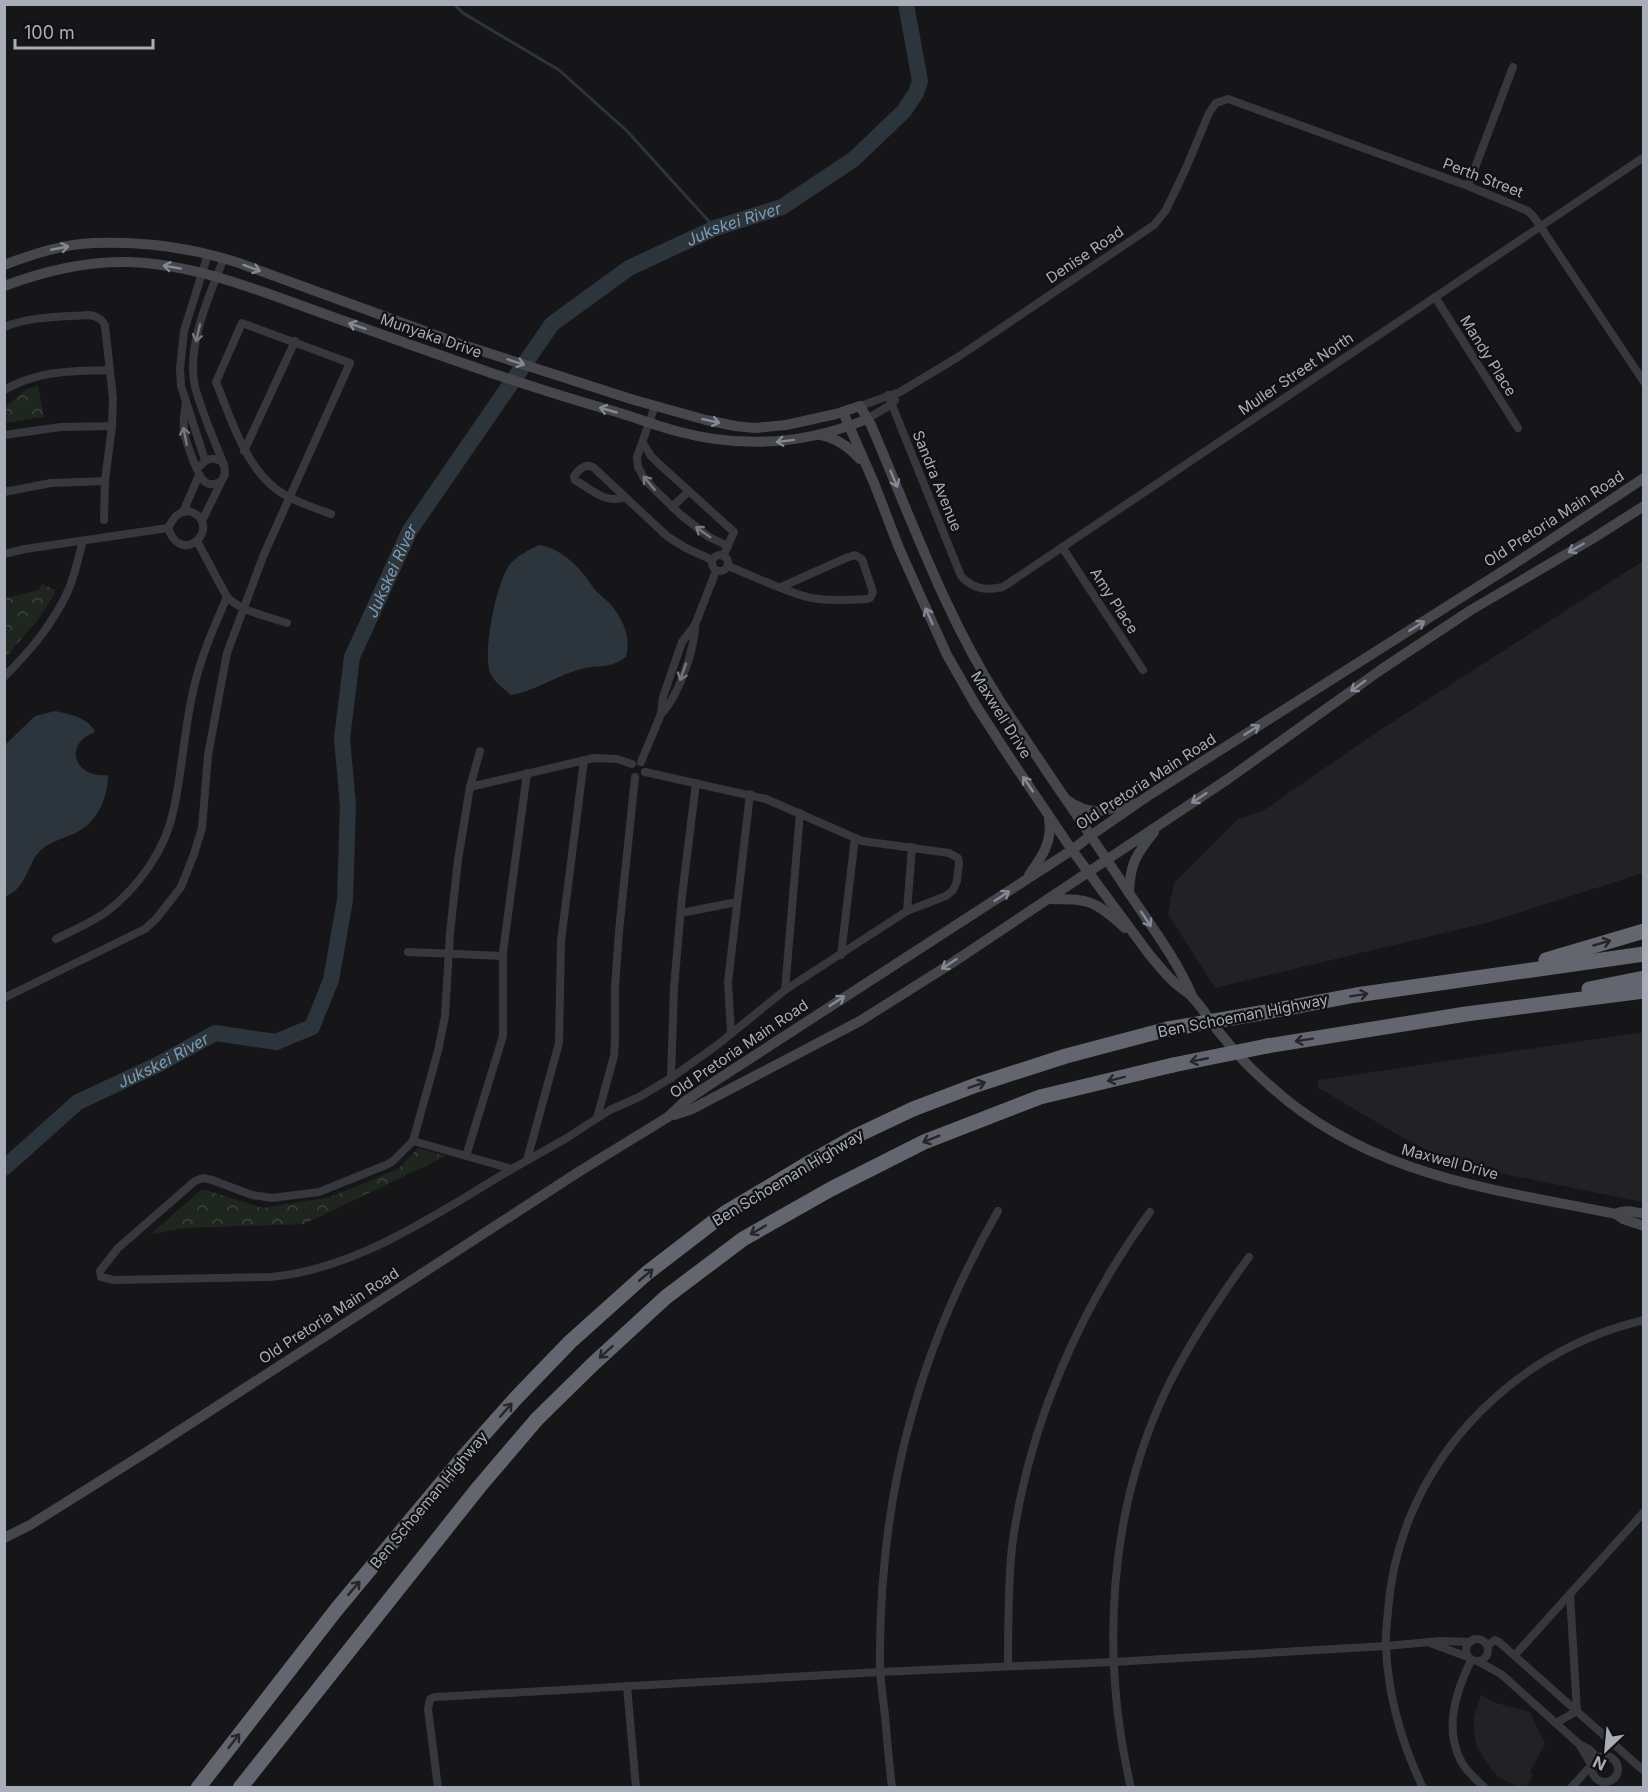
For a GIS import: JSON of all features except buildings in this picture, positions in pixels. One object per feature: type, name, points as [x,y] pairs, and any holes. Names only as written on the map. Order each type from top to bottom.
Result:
[{"type":"highway","points":[[1464,979],[1556,957],[1644,932]]},
{"type":"highway","points":[[1464,979],[1644,954]]},
{"type":"highway","points":[[1466,1014],[1644,978]]},
{"type":"highway","name":"Ben Schoeman Highway","points":[[198,1788],[336,1610],[509,1406],[570,1342],[655,1267],[725,1213],[856,1136],[913,1109],[976,1085],[1066,1056],[1168,1029],[1356,995],[1464,979]]},
{"type":"highway","points":[[1466,1014],[1644,991]]},
{"type":"highway","name":"Ben Schoeman Highway","points":[[240,1788],[479,1487],[537,1419],[666,1297],[743,1239],[831,1189],[924,1142],[1040,1097],[1173,1065],[1267,1046],[1466,1014]]},
{"type":"main road","name":"Munyaka Drive","points":[[4,265],[38,253],[92,243],[158,246],[208,254],[460,344],[598,389],[706,420],[755,428],[786,425],[860,406]]},
{"type":"main road","name":"Munyaka Drive","points":[[4,286],[57,269],[91,264],[137,263],[201,273],[587,404],[678,432],[717,440],[744,443],[781,441],[817,435],[867,419]]},
{"type":"main road","name":"Maxwell Drive","points":[[860,406],[959,630],[999,699],[1062,796],[1176,964],[1193,998]]},
{"type":"main road","name":"Maxwell Drive","points":[[843,412],[947,655],[975,704],[1072,850],[1090,871],[1161,969],[1193,998],[1246,1064],[1300,1110],[1358,1146],[1392,1161],[1451,1181],[1616,1214],[1623,1219],[1644,1226]]},
{"type":"main road","points":[[817,435],[844,444],[865,463]]},
{"type":"main road","name":"Old Pretoria Main Road","points":[[668,1117],[684,1102],[715,1081],[1072,850],[1151,794],[1514,564],[1644,478]]},
{"type":"main road","name":"Old Pretoria Main Road","points":[[4,1538],[30,1525],[145,1454],[580,1171],[668,1117],[711,1099],[860,1021],[1228,779],[1471,610],[1644,508]]},
{"type":"main road","points":[[1062,796],[1082,809],[1104,812],[1151,794]]},
{"type":"main road","points":[[1025,880],[1041,859],[1050,838],[1048,814]]},
{"type":"main road","points":[[1129,893],[1134,860],[1159,825]]},
{"type":"main road","points":[[1047,899],[1078,900],[1098,905],[1145,947]]},
{"type":"main road","name":"Maxwell Drive","points":[[1616,1214],[1622,1211],[1644,1214]]},
{"type":"street","points":[[1468,186],[1513,67]]},
{"type":"street","name":"Denise Road","points":[[867,419],[900,392],[958,357],[1159,220],[1186,168],[1212,107],[1223,100],[1233,100]]},
{"type":"street","name":"Perth Street","points":[[1233,100],[1522,208],[1540,225],[1644,382]]},
{"type":"street","name":"Muller Street North","points":[[961,576],[976,588],[985,590],[1003,587],[1017,579],[1644,157]]},
{"type":"street","points":[[205,460],[182,386],[181,351],[184,331],[208,254]]},
{"type":"street","points":[[168,528],[177,542],[187,545],[197,541],[203,532],[202,521],[225,474],[224,465],[195,385],[195,345],[199,327],[224,258]]},
{"type":"street","name":"Mandy Place","points":[[1435,297],[1518,428]]},
{"type":"street","points":[[4,327],[31,319],[94,315],[103,321],[113,398],[105,481],[104,520]]},
{"type":"street","points":[[4,998],[145,928],[156,919],[181,887],[202,828],[208,755],[227,653],[264,554],[289,497],[350,363],[242,323],[216,382],[244,451],[275,488],[289,497],[331,514]]},
{"type":"street","points":[[244,451],[295,341]]},
{"type":"street","points":[[4,390],[43,374],[110,370]]},
{"type":"street","points":[[186,399],[183,420],[185,442],[204,482],[208,484],[220,482]]},
{"type":"street","points":[[860,406],[890,400]]},
{"type":"street","name":"Sandra Avenue","points":[[890,400],[961,576]]},
{"type":"street","points":[[655,406],[637,457],[638,467],[644,478],[672,507],[709,537],[728,546]]},
{"type":"street","points":[[4,435],[62,427],[112,426]]},
{"type":"street","points":[[643,443],[651,456],[734,532],[723,556]]},
{"type":"street","points":[[183,512],[202,463],[213,458],[224,465]]},
{"type":"street","points":[[625,497],[616,500],[604,497],[578,482],[574,476],[583,467],[590,465],[676,543],[712,560]]},
{"type":"street","points":[[4,492],[51,483],[105,481]]},
{"type":"street","points":[[672,507],[689,491]]},
{"type":"street","points":[[168,528],[173,517],[183,512],[194,513],[202,521]]},
{"type":"street","points":[[4,554],[168,528]]},
{"type":"street","points":[[4,676],[46,632],[69,589],[83,541]]},
{"type":"street","points":[[197,541],[227,597],[245,609],[287,623]]},
{"type":"street","name":"Amy Place","points":[[1062,547],[1143,670]]},
{"type":"street","points":[[728,566],[781,587],[816,598],[867,599],[873,592],[862,559],[855,555],[781,587]]},
{"type":"street","points":[[716,571],[711,565],[716,556],[723,556],[727,559],[728,566]]},
{"type":"street","points":[[716,571],[724,570],[728,566]]},
{"type":"street","points":[[597,1118],[615,1048],[618,942],[635,777],[630,770],[637,763],[661,714],[669,706],[675,693],[691,651],[695,625],[716,571]]},
{"type":"street","points":[[56,939],[103,914],[123,897],[142,877],[161,847],[174,810],[186,729],[198,670],[227,597]]},
{"type":"street","points":[[661,714],[663,697],[684,637],[695,625]]},
{"type":"street","points":[[480,751],[470,787],[458,860],[445,1016],[413,1142],[386,1165],[319,1192],[263,1198],[203,1178],[195,1182],[118,1248],[102,1267],[101,1277],[114,1280],[290,1275],[339,1261],[404,1234],[610,1110],[672,1078],[785,990],[908,911],[937,900],[953,890],[957,881],[958,858],[948,853],[874,843],[855,838],[778,803],[750,794],[645,772]]},
{"type":"street","points":[[470,787],[604,757],[645,766],[645,772],[641,777],[635,777]]},
{"type":"street","points":[[527,1161],[559,1043],[561,941],[584,760]]},
{"type":"street","points":[[466,1156],[503,1036],[503,956],[527,773]]},
{"type":"street","points":[[672,1078],[674,988],[696,783]]},
{"type":"street","points":[[732,1033],[728,982],[750,794]]},
{"type":"street","points":[[785,990],[800,813]]},
{"type":"street","points":[[841,955],[855,838]]},
{"type":"street","points":[[908,911],[912,848]]},
{"type":"street","points":[[681,912],[737,902]]},
{"type":"street","points":[[408,952],[503,956]]},
{"type":"street","points":[[413,1142],[512,1169]]},
{"type":"street","points":[[892,1788],[880,1672],[881,1608],[887,1541],[897,1478],[911,1412],[933,1348],[978,1247],[998,1211]]},
{"type":"street","points":[[1008,1666],[1008,1612],[1012,1548],[1025,1478],[1036,1439],[1075,1336],[1113,1267],[1150,1212]]},
{"type":"street","points":[[1131,1788],[1122,1745],[1113,1662],[1114,1612],[1120,1547],[1128,1506],[1144,1448],[1168,1386],[1200,1327],[1249,1257]]},
{"type":"street","points":[[1423,1788],[1407,1753],[1400,1728],[1390,1686],[1386,1646],[1390,1584],[1402,1538],[1415,1507],[1431,1476],[1456,1438],[1508,1385],[1554,1354],[1602,1332],[1644,1320]]},
{"type":"street","points":[[1515,1656],[1644,1512]]},
{"type":"street","points":[[1570,1595],[1577,1711]]},
{"type":"street","points":[[438,1788],[428,1708],[430,1699],[435,1696],[1113,1662],[1440,1641],[1470,1642],[1477,1639],[1481,1639],[1488,1645],[1488,1655],[1501,1674],[1556,1724],[1579,1744],[1602,1757],[1614,1760],[1617,1767],[1616,1774],[1599,1788]]},
{"type":"street","points":[[1488,1645],[1495,1640],[1499,1641],[1644,1771]]},
{"type":"street","points":[[1470,1642],[1466,1649],[1473,1660]]},
{"type":"street","points":[[1430,1643],[1501,1674]]},
{"type":"street","points":[[1473,1660],[1483,1661],[1488,1655]]},
{"type":"street","points":[[1473,1660],[1459,1686],[1455,1700],[1453,1726],[1455,1742],[1463,1765],[1485,1788]]},
{"type":"street","points":[[627,1686],[636,1788]]},
{"type":"street","points":[[1556,1724],[1577,1711]]},
{"type":"street","points":[[1579,1744],[1597,1779],[1608,1781]]},
{"type":"street","points":[[1571,1788],[1614,1744]]},
{"type":"street","points":[[1617,1767],[1628,1756]]},
{"type":"shaded area","points":[[538,545],[558,552],[570,560],[612,606],[625,630],[628,643],[626,657],[614,664],[581,669],[528,691],[511,695],[493,678],[488,665],[492,618],[501,584],[511,563]]},
{"type":"shaded area","points":[[1643,561],[1643,873],[1490,922],[1215,988],[1168,914],[1174,883],[1237,820],[1264,810],[1377,732]]},
{"type":"shaded area","points":[[55,711],[78,717],[88,723],[95,732],[78,744],[77,760],[87,772],[108,775],[104,799],[97,814],[86,827],[41,850],[19,887],[5,897],[5,745],[35,716]]},
{"type":"shaded area","points":[[1643,1032],[1643,1202],[1454,1164],[1400,1136],[1317,1087],[1319,1080]]},
{"type":"shaded area","points":[[1481,1695],[1496,1703],[1530,1712],[1545,1744],[1530,1772],[1533,1774],[1527,1787],[1518,1787],[1500,1778],[1491,1769],[1477,1747],[1474,1717]]},
{"type":"green space","points":[[38,386],[44,417],[5,423],[5,407],[27,389]]},
{"type":"green space","points":[[42,584],[55,590],[55,593],[38,620],[5,658],[5,598],[39,590]]},
{"type":"green space","points":[[418,1148],[446,1156],[304,1224],[185,1228],[151,1234],[202,1189],[263,1208],[330,1197],[398,1169]]},
{"type":"waterway","points":[[454,4],[463,13],[559,70],[627,131],[715,228]]},
{"type":"waterway","name":"Jukskei River","points":[[4,1168],[78,1102],[159,1064],[215,1033],[276,1042],[312,1027],[331,980],[345,900],[348,806],[342,738],[352,657],[410,530],[552,324],[629,268],[715,228],[782,207],[854,159],[904,111],[916,93],[920,81],[906,4]]}]
